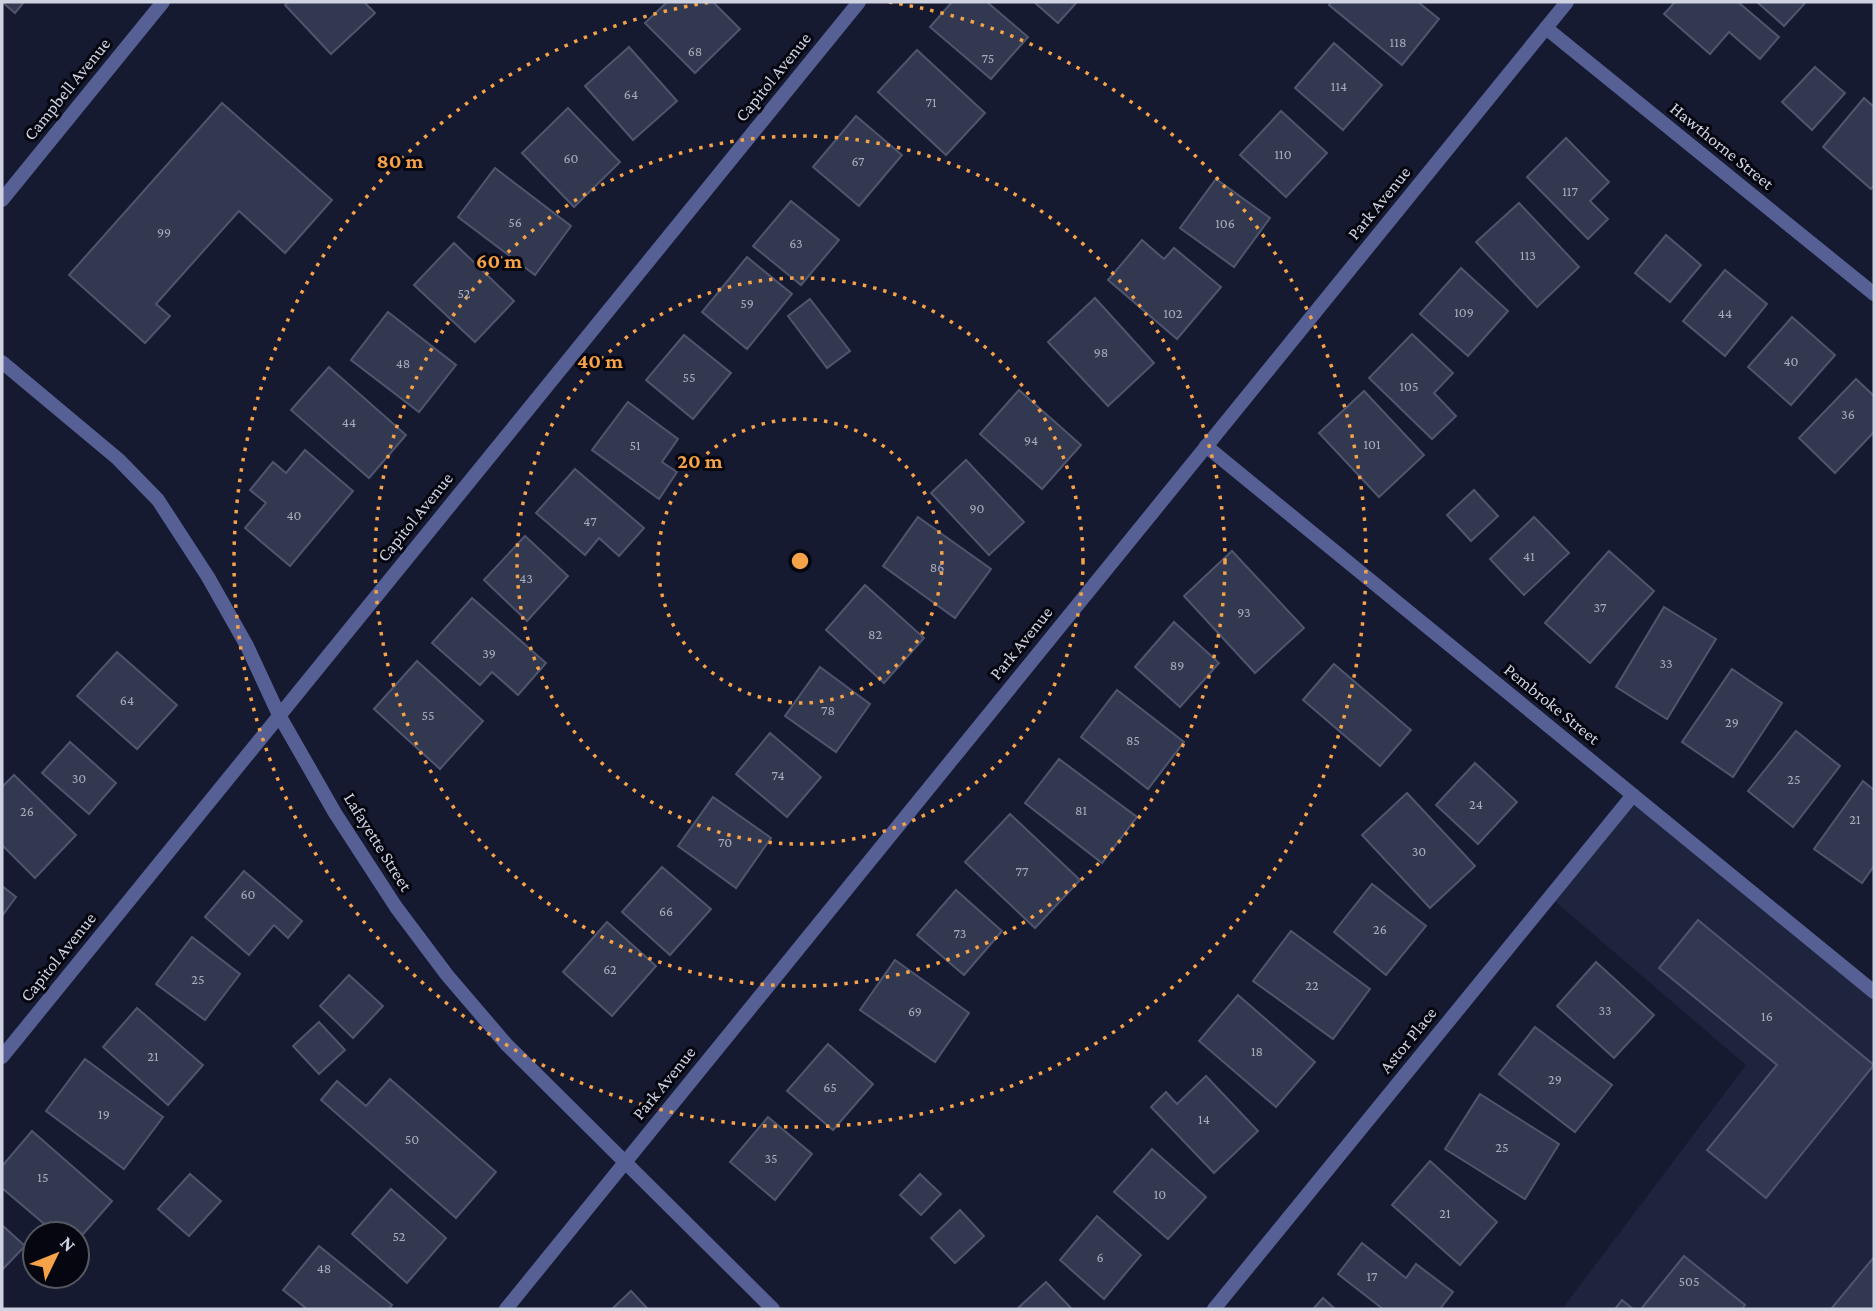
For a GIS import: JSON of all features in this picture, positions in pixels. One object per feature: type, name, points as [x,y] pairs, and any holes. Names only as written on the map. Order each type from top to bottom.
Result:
[{"type":"street","name":"Campbell Avenue","points":[[2,200],[163,2]]},
{"type":"street","name":"Capitol Avenue","points":[[2,1057],[859,2]]},
{"type":"street","name":"Park Avenue","points":[[506,1309],[1567,2]]},
{"type":"street","name":"Hawthorne Street","points":[[1546,28],[1874,294]]},
{"type":"street","name":"Lafayette Street","points":[[2,362],[118,459],[158,500],[208,577],[247,646],[279,715],[335,813],[396,907],[447,975],[506,1044],[773,1309]]},
{"type":"street","name":"Pembroke Street","points":[[1206,446],[1874,992]]},
{"type":"street","name":"Astor Place","points":[[1214,1309],[1633,795]]},
{"type":"shaded area","points":[[1633,795],[1874,993],[1874,1309],[1562,1309],[1746,1065],[1550,897]]},
{"type":"building","points":[[2,2],[24,2],[15,13]]},
{"type":"building","points":[[288,2],[364,2],[375,13],[331,54],[285,5]]},
{"type":"building","points":[[667,2],[713,2],[740,29],[695,73],[645,23]]},
{"type":"building","points":[[952,2],[987,2],[1028,37],[991,79],[930,27]]},
{"type":"building","points":[[1034,2],[1077,2],[1058,23]]},
{"type":"building","points":[[1331,2],[1418,2],[1439,19],[1402,65],[1329,5]]},
{"type":"building","points":[[1675,2],[1738,2],[1779,37],[1760,59],[1729,32],[1710,54],[1664,14]]},
{"type":"building","points":[[1757,2],[1806,2],[1784,26]]},
{"type":"building","points":[[1334,43],[1382,85],[1343,130],[1295,88]]},
{"type":"building","points":[[629,47],[677,101],[633,140],[585,86]]},
{"type":"building","points":[[917,50],[985,113],[946,155],[878,92]]},
{"type":"building","points":[[1815,67],[1845,93],[1812,130],[1782,102]]},
{"type":"building","points":[[1864,98],[1874,107],[1874,185],[1871,189],[1823,147]]},
{"type":"building","points":[[222,103],[332,200],[285,253],[239,211],[156,304],[170,316],[145,343],[69,275]]},
{"type":"building","points":[[568,108],[620,162],[574,207],[522,153]]},
{"type":"building","points":[[1281,111],[1327,153],[1286,197],[1240,155]]},
{"type":"building","points":[[856,116],[902,155],[859,206],[813,167]]},
{"type":"building","points":[[1566,138],[1609,182],[1590,201],[1608,219],[1588,239],[1527,177]]},
{"type":"building","points":[[495,168],[571,226],[535,275],[458,217]]},
{"type":"building","points":[[1216,179],[1270,218],[1234,267],[1180,228]]},
{"type":"building","points":[[791,201],[839,240],[801,285],[753,246]]},
{"type":"building","points":[[1519,203],[1579,267],[1537,307],[1476,242]]},
{"type":"building","points":[[1666,235],[1701,265],[1670,302],[1635,273]]},
{"type":"building","points":[[1142,240],[1164,259],[1174,248],[1221,287],[1177,339],[1108,280]]},
{"type":"building","points":[[454,243],[514,301],[475,342],[414,285]]},
{"type":"building","points":[[747,257],[792,294],[747,349],[702,312]]},
{"type":"building","points":[[1461,268],[1508,311],[1468,356],[1420,314]]},
{"type":"building","points":[[1725,270],[1767,304],[1725,356],[1683,321]]},
{"type":"building","points":[[1095,298],[1154,363],[1108,406],[1048,342]]},
{"type":"building","points":[[810,299],[850,351],[827,368],[788,316]]},
{"type":"building","points":[[388,312],[456,365],[419,412],[351,360]]},
{"type":"building","points":[[1792,317],[1835,355],[1791,405],[1748,367]]},
{"type":"building","points":[[1412,334],[1453,373],[1434,393],[1456,416],[1432,439],[1369,378]]},
{"type":"building","points":[[684,335],[731,373],[693,419],[646,380]]},
{"type":"building","points":[[329,367],[406,435],[369,478],[291,410]]},
{"type":"building","points":[[1856,379],[1874,396],[1874,432],[1835,473],[1799,438]]},
{"type":"building","points":[[1019,390],[1081,445],[1042,489],[980,434]]},
{"type":"building","points":[[1364,391],[1424,455],[1379,497],[1319,433]]},
{"type":"building","points":[[628,402],[678,439],[662,462],[677,472],[659,499],[592,450]]},
{"type":"building","points":[[305,450],[353,491],[290,566],[245,528],[266,503],[250,490],[273,462],[286,473]]},
{"type":"building","points":[[966,460],[1024,522],[989,555],[931,493]]},
{"type":"building","points":[[575,469],[644,528],[619,556],[599,538],[585,555],[536,513]]},
{"type":"building","points":[[1474,490],[1498,516],[1471,541],[1447,515]]},
{"type":"building","points":[[918,517],[991,569],[955,618],[883,566]]},
{"type":"building","points":[[1534,517],[1569,553],[1524,595],[1490,559]]},
{"type":"building","points":[[525,536],[568,576],[527,621],[484,580]]},
{"type":"building","points":[[1232,551],[1304,628],[1255,673],[1184,596]]},
{"type":"building","points":[[1609,551],[1654,591],[1590,663],[1545,623]]},
{"type":"building","points":[[865,585],[924,638],[884,683],[826,630]]},
{"type":"building","points":[[472,598],[546,663],[518,695],[492,672],[480,685],[432,643]]},
{"type":"building","points":[[1664,607],[1716,639],[1667,719],[1616,687]]},
{"type":"building","points":[[1174,622],[1219,663],[1180,707],[1135,667]]},
{"type":"building","points":[[117,652],[177,705],[137,749],[77,696]]},
{"type":"building","points":[[417,661],[483,721],[440,769],[374,709]]},
{"type":"building","points":[[1334,664],[1411,730],[1380,766],[1303,700]]},
{"type":"building","points":[[820,667],[870,704],[836,752],[785,716]]},
{"type":"building","points":[[1732,669],[1782,703],[1733,777],[1682,742]]},
{"type":"building","points":[[1117,690],[1184,742],[1148,789],[1081,737]]},
{"type":"building","points":[[1796,731],[1840,766],[1793,827],[1748,791]]},
{"type":"building","points":[[770,733],[821,777],[787,817],[736,774]]},
{"type":"building","points":[[70,742],[116,783],[89,814],[42,773]]},
{"type":"building","points":[[1059,759],[1137,817],[1102,863],[1025,803]]},
{"type":"building","points":[[1475,763],[1517,802],[1478,844],[1436,805]]},
{"type":"building","points":[[14,775],[76,835],[35,878],[2,845],[2,787]]},
{"type":"building","points":[[1863,781],[1874,790],[1874,866],[1862,883],[1814,849]]},
{"type":"building","points":[[1407,793],[1475,866],[1430,908],[1362,835]]},
{"type":"building","points":[[713,797],[771,838],[736,888],[678,846]]},
{"type":"building","points":[[1010,814],[1080,880],[1035,928],[965,862]]},
{"type":"building","points":[[662,867],[711,909],[670,955],[622,912]]},
{"type":"building","points":[[244,871],[302,921],[288,938],[274,925],[249,955],[205,917]]},
{"type":"building","points":[[1372,884],[1426,926],[1386,975],[1334,932]]},
{"type":"building","points":[[2,886],[16,897],[2,916]]},
{"type":"building","points":[[956,890],[1002,931],[964,975],[917,935]]},
{"type":"building","points":[[1698,920],[1874,1065],[1766,1198],[1707,1150],[1777,1065],[1659,968]]},
{"type":"building","points":[[607,922],[656,966],[612,1016],[563,972]]},
{"type":"building","points":[[1291,931],[1370,989],[1333,1039],[1253,981]]},
{"type":"building","points":[[192,937],[240,974],[205,1020],[156,984]]},
{"type":"building","points":[[895,960],[969,1013],[935,1062],[860,1010]]},
{"type":"building","points":[[1596,962],[1654,1015],[1614,1058],[1557,1006]]},
{"type":"building","points":[[349,975],[383,1006],[353,1038],[320,1006]]},
{"type":"building","points":[[1238,995],[1315,1062],[1276,1107],[1199,1041]]},
{"type":"building","points":[[137,1008],[203,1065],[168,1105],[103,1047]]},
{"type":"building","points":[[319,1022],[345,1050],[319,1074],[293,1046]]},
{"type":"building","points":[[1535,1027],[1612,1085],[1575,1132],[1499,1074]]},
{"type":"building","points":[[828,1044],[873,1084],[833,1130],[787,1091]]},
{"type":"building","points":[[85,1059],[163,1117],[124,1169],[46,1111]]},
{"type":"building","points":[[1206,1076],[1258,1131],[1214,1173],[1151,1107],[1166,1092],[1177,1104]]},
{"type":"building","points":[[390,1079],[496,1172],[456,1218],[321,1100],[337,1081],[366,1106]]},
{"type":"building","points":[[1480,1094],[1559,1144],[1525,1199],[1445,1149]]},
{"type":"building","points":[[768,1117],[812,1154],[775,1200],[730,1162]]},
{"type":"building","points":[[32,1131],[112,1201],[91,1225],[91,1220],[40,1220],[2,1188],[2,1166]]},
{"type":"building","points":[[1152,1149],[1206,1197],[1168,1239],[1114,1192]]},
{"type":"building","points":[[1430,1161],[1497,1222],[1460,1265],[1392,1205]]},
{"type":"building","points":[[190,1174],[221,1201],[189,1236],[158,1209]]},
{"type":"building","points":[[920,1174],[941,1194],[921,1215],[900,1195]]},
{"type":"building","points":[[391,1189],[446,1238],[407,1283],[352,1234]]},
{"type":"building","points":[[960,1210],[984,1236],[955,1263],[931,1238]]},
{"type":"building","points":[[1097,1216],[1141,1255],[1104,1299],[1060,1260]]},
{"type":"building","points":[[2,1225],[21,1242],[21,1250],[2,1270]]},
{"type":"building","points":[[1362,1243],[1406,1278],[1416,1264],[1453,1292],[1440,1309],[1383,1309],[1338,1274]]},
{"type":"building","points":[[319,1246],[392,1305],[389,1309],[307,1309],[283,1290]]},
{"type":"building","points":[[1684,1256],[1745,1305],[1742,1309],[1641,1309]]},
{"type":"building","points":[[1874,1257],[1874,1309],[1831,1309]]},
{"type":"building","points":[[1046,1282],[1072,1309],[1017,1309]]},
{"type":"building","points":[[631,1291],[648,1309],[612,1309]]},
{"type":"building","points":[[1323,1298],[1335,1309],[1313,1309]]},
{"type":"building","points":[[1622,1300],[1633,1309],[1615,1309]]}]
